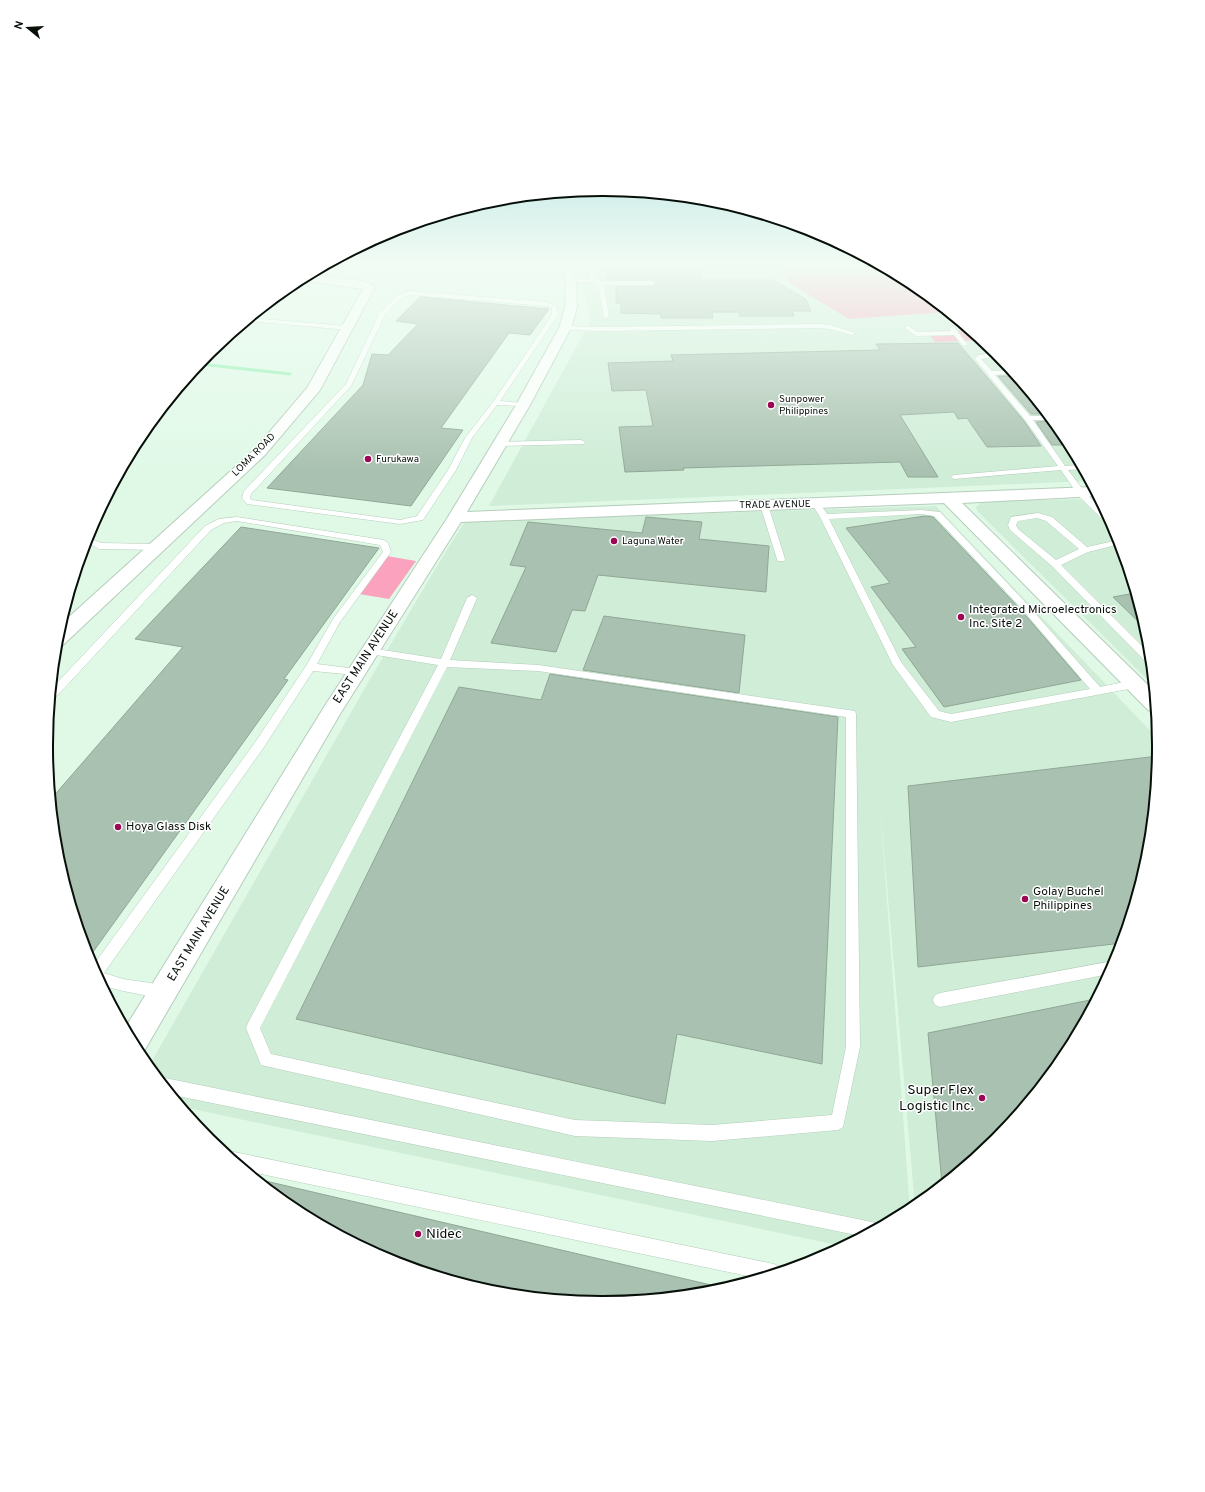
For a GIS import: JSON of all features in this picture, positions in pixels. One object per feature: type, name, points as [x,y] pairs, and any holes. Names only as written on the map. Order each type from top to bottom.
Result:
[{"type":"street","name":"LOMA ROAD","points":[[66,631],[260,452],[313,390],[345,333]]},
{"type":"street","name":"EAST MAIN AVENUE","points":[[137,1037],[356,672],[456,517],[523,405],[562,333]]},
{"type":"street","name":"TRADE AVENUE","points":[[456,517],[764,505],[820,511],[948,498],[1088,492]]},
{"type":"street","points":[[948,498],[1150,700]]},
{"type":"lane","points":[[373,333],[349,385],[247,493],[246,498],[250,502],[400,522],[420,518],[452,470],[469,438],[495,403],[542,333]]},
{"type":"lane","points":[[914,333],[916,334],[957,333],[965,345]]},
{"type":"lane","points":[[989,355],[980,356],[978,359],[1028,418],[1063,468],[1088,492]]},
{"type":"lane","points":[[991,373],[1005,372]]},
{"type":"lane","points":[[495,403],[523,405]]},
{"type":"lane","points":[[1028,418],[1043,418]]},
{"type":"lane","points":[[500,444],[581,442]]},
{"type":"lane","points":[[954,477],[1076,467]]},
{"type":"lane","points":[[764,505],[781,559]]},
{"type":"lane","points":[[1098,691],[1024,606],[937,514],[921,512],[820,511],[897,663],[935,714],[951,718],[1098,691],[1134,684]]},
{"type":"lane","points":[[1085,550],[1049,519],[1038,515],[1014,518],[1012,525],[1014,530],[1055,564],[1143,653]]},
{"type":"lane","points":[[56,689],[208,528],[222,521],[237,519],[384,543],[387,552],[336,621],[310,667],[260,744],[100,967]]},
{"type":"lane","points":[[92,543],[99,546],[158,547]]},
{"type":"lane","points":[[1055,564],[1085,550],[1113,543]]},
{"type":"lane","points":[[370,652],[444,663],[538,668],[852,714],[853,1048],[838,1122],[712,1133],[575,1128],[266,1060],[253,1028],[444,663],[472,598]]},
{"type":"lane","points":[[310,667],[356,672]]},
{"type":"lane","points":[[940,1000],[1105,968]]},
{"type":"lane","points":[[106,980],[123,985],[164,992]]},
{"type":"lane","points":[[172,1087],[865,1229]]},
{"type":"lane","points":[[244,1162],[764,1271]]},
{"type":"shaded area","name":"Sunpower Philippines","points":[[584,333],[965,333],[991,357],[1038,411],[1059,441],[1083,481],[489,506]]},
{"type":"shaded area","points":[[928,333],[965,333],[973,340],[935,342]]},
{"type":"shaded area","points":[[1093,499],[1123,569],[1141,639],[1148,680],[978,512],[976,507],[984,501]]},
{"type":"shaded area","points":[[936,506],[1152,732],[1151,782],[1141,853],[1123,923],[1095,989],[1078,1021],[1059,1051],[1038,1081],[1016,1108],[991,1135],[965,1159],[914,1198],[880,806],[909,1202],[908,1203],[877,1222],[834,1244],[189,1108],[152,1060],[369,681],[465,521]]},
{"type":"shaded area","points":[[387,556],[416,561],[389,599],[359,594]]},
{"type":"building","name":"Furukawa","points":[[410,333],[532,333],[530,335],[509,333],[441,428],[463,430],[411,506],[267,488],[363,385],[372,354],[388,355]]},
{"type":"building","name":"Sunpower Philippines","points":[[958,343],[1024,421],[1041,446],[987,447],[967,418],[958,419],[954,412],[900,415],[938,477],[908,477],[900,462],[683,468],[684,470],[625,472],[619,427],[653,426],[646,390],[612,391],[608,363],[673,361],[671,355],[880,350],[876,344]]},
{"type":"building","points":[[998,376],[1009,376],[1040,414],[1031,414]]},
{"type":"building","points":[[1045,421],[1062,445],[1052,445],[1036,422]]},
{"type":"building","name":"Integrated Microelectronics Inc. Site 2","points":[[925,516],[933,517],[1020,609],[1081,680],[944,707],[902,649],[916,647],[871,587],[890,583],[846,528]]},
{"type":"building","name":"Laguna Water","points":[[646,517],[702,522],[699,539],[769,546],[766,592],[598,575],[585,611],[572,610],[556,652],[491,643],[526,567],[510,565],[528,522],[642,533]]},
{"type":"building","points":[[241,527],[379,548],[284,679],[288,680],[93,952],[82,923],[72,888],[64,853],[55,794],[183,647],[135,639]]},
{"type":"building","points":[[1130,594],[1137,620],[1113,597]]},
{"type":"building","points":[[604,616],[745,635],[739,693],[583,670]]},
{"type":"building","points":[[550,674],[838,717],[822,1064],[677,1034],[665,1104],[296,1019],[459,687],[541,700]]},
{"type":"building","name":"Golay Buchel Philippines","points":[[1152,757],[1151,782],[1147,818],[1141,853],[1123,923],[1115,944],[918,967],[908,786]]},
{"type":"building","name":"Super Flex Logistic Inc.","points":[[1089,1000],[1059,1051],[1038,1081],[1016,1108],[991,1135],[941,1178],[928,1033]]},
{"type":"building","name":"Nidec","points":[[267,1181],[711,1285],[674,1291],[602,1296],[531,1291],[460,1277],[392,1254],[359,1239],[297,1203]]},
{"type":"waterway","points":[[207,365],[290,374]]},
{"type":"place","name":"Sunpower Philippines","points":[[771,405]]},
{"type":"place","name":"Furukawa","points":[[368,459]]},
{"type":"place","name":"Laguna Water","points":[[614,541]]},
{"type":"place","name":"Integrated Microelectronics Inc. Site 2","points":[[961,617]]},
{"type":"place","name":"Hoya Glass Disk","points":[[118,827]]},
{"type":"place","name":"Golay Buchel Philippines","points":[[1025,899]]},
{"type":"place","name":"Super Flex Logistic Inc.","points":[[982,1098]]},
{"type":"place","name":"Nidec","points":[[418,1234]]}]
